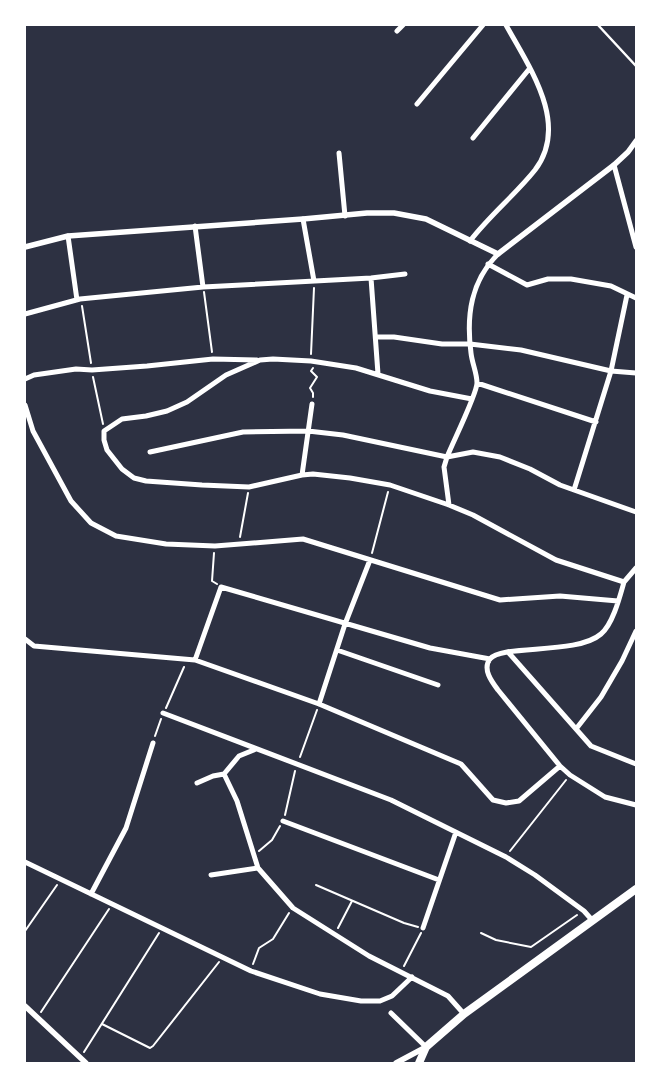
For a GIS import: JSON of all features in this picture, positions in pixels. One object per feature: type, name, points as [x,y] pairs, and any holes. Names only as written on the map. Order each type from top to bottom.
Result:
[{"type":"main road","points":[[418,1063],[426,1047],[464,1014],[636,889]]},
{"type":"street","points":[[397,31],[402,25]]},
{"type":"street","points":[[417,104],[483,25]]},
{"type":"street","points":[[470,241],[484,223],[535,169],[545,153],[549,131],[547,110],[530,68],[506,25]]},
{"type":"street","points":[[473,138],[530,68]]},
{"type":"street","points":[[449,505],[444,467],[477,383],[470,344],[470,309],[480,277],[488,264],[498,254],[614,164],[628,152],[636,141]]},
{"type":"street","points":[[339,153],[345,216]]},
{"type":"street","points":[[614,164],[636,247]]},
{"type":"street","points":[[25,247],[68,236],[367,213],[426,218],[498,254]]},
{"type":"street","points":[[303,219],[314,281]]},
{"type":"street","points":[[195,226],[203,287]]},
{"type":"street","points":[[68,236],[77,300]]},
{"type":"street","points":[[488,264],[527,285],[548,279],[571,279],[611,286],[636,298]]},
{"type":"street","points":[[25,314],[77,300],[203,287],[371,278],[405,274]]},
{"type":"street","points":[[371,278],[377,337],[378,374]]},
{"type":"street","points":[[574,490],[611,371],[627,294]]},
{"type":"street","points":[[377,337],[394,337],[442,344],[470,344],[521,350],[611,371],[636,373]]},
{"type":"street","points":[[25,379],[34,375],[76,369],[92,370],[147,366],[213,359],[273,359],[311,361],[356,368],[430,391],[472,398]]},
{"type":"street","points":[[260,360],[226,375],[186,402],[167,411],[122,419],[104,431],[107,450],[122,469],[134,478],[146,481],[249,487],[313,474],[390,485],[473,515],[556,560],[624,582]]},
{"type":"street","points":[[477,383],[596,422]]},
{"type":"street","points":[[302,475],[312,404]]},
{"type":"street","points":[[25,405],[33,431],[71,501],[91,523],[116,536],[166,544],[215,546],[303,539],[500,600],[560,596],[618,601]]},
{"type":"street","points":[[150,452],[243,432],[308,431],[343,435],[447,457],[473,452],[500,457],[574,490],[636,512]]},
{"type":"street","points":[[319,704],[345,624],[370,560]]},
{"type":"street","points":[[195,660],[221,587],[430,648],[490,659],[508,652],[569,647],[591,640],[602,634],[618,601],[624,582],[636,568]]},
{"type":"street","points":[[576,729],[602,698],[636,631]]},
{"type":"street","points":[[25,638],[34,646],[195,660],[319,704],[461,764],[493,800],[506,803],[519,801],[560,766]]},
{"type":"street","points":[[337,650],[438,685]]},
{"type":"street","points":[[508,652],[591,746],[636,764]]},
{"type":"street","points":[[490,659],[487,667],[489,678],[560,766],[570,775],[605,797],[636,805]]},
{"type":"street","points":[[163,713],[391,800],[506,857],[535,875],[584,911],[592,920]]},
{"type":"street","points":[[91,894],[126,828],[153,743]]},
{"type":"street","points":[[197,783],[213,776],[224,774],[239,756],[247,751],[256,749]]},
{"type":"street","points":[[224,774],[237,800],[258,868],[292,908],[370,956],[448,996],[464,1014]]},
{"type":"street","points":[[283,821],[439,880]]},
{"type":"street","points":[[423,928],[456,832]]},
{"type":"street","points":[[25,862],[250,971],[320,994],[361,1001],[380,1001],[392,996],[412,977]]},
{"type":"street","points":[[211,875],[258,868]]},
{"type":"street","points":[[25,1006],[86,1063]]},
{"type":"street","points":[[391,1013],[426,1047],[396,1063]]},
{"type":"lane","points":[[598,25],[636,66]]},
{"type":"path","points":[[311,361],[314,281]]},
{"type":"path","points":[[203,287],[213,359]]},
{"type":"path","points":[[312,404],[313,393],[310,388],[317,377],[311,370],[318,362]]},
{"type":"path","points":[[370,560],[390,485]]},
{"type":"path","points":[[239,545],[249,487]]},
{"type":"path","points":[[215,546],[212,581],[221,587]]},
{"type":"path","points":[[153,743],[163,713],[188,659]]},
{"type":"path","points":[[253,856],[272,840],[283,821],[297,765],[319,704]]},
{"type":"path","points":[[506,857],[570,775]]},
{"type":"path","points":[[25,931],[61,879]]},
{"type":"path","points":[[316,885],[404,923],[423,928],[401,971]]},
{"type":"path","points":[[334,934],[353,900]]},
{"type":"path","points":[[37,1018],[111,905]]},
{"type":"path","points":[[250,971],[259,948],[273,939],[292,908]]},
{"type":"path","points":[[481,933],[496,940],[531,946],[584,911]]},
{"type":"path","points":[[80,1058],[161,929]]},
{"type":"path","points":[[102,1024],[150,1048],[222,958]]}]
